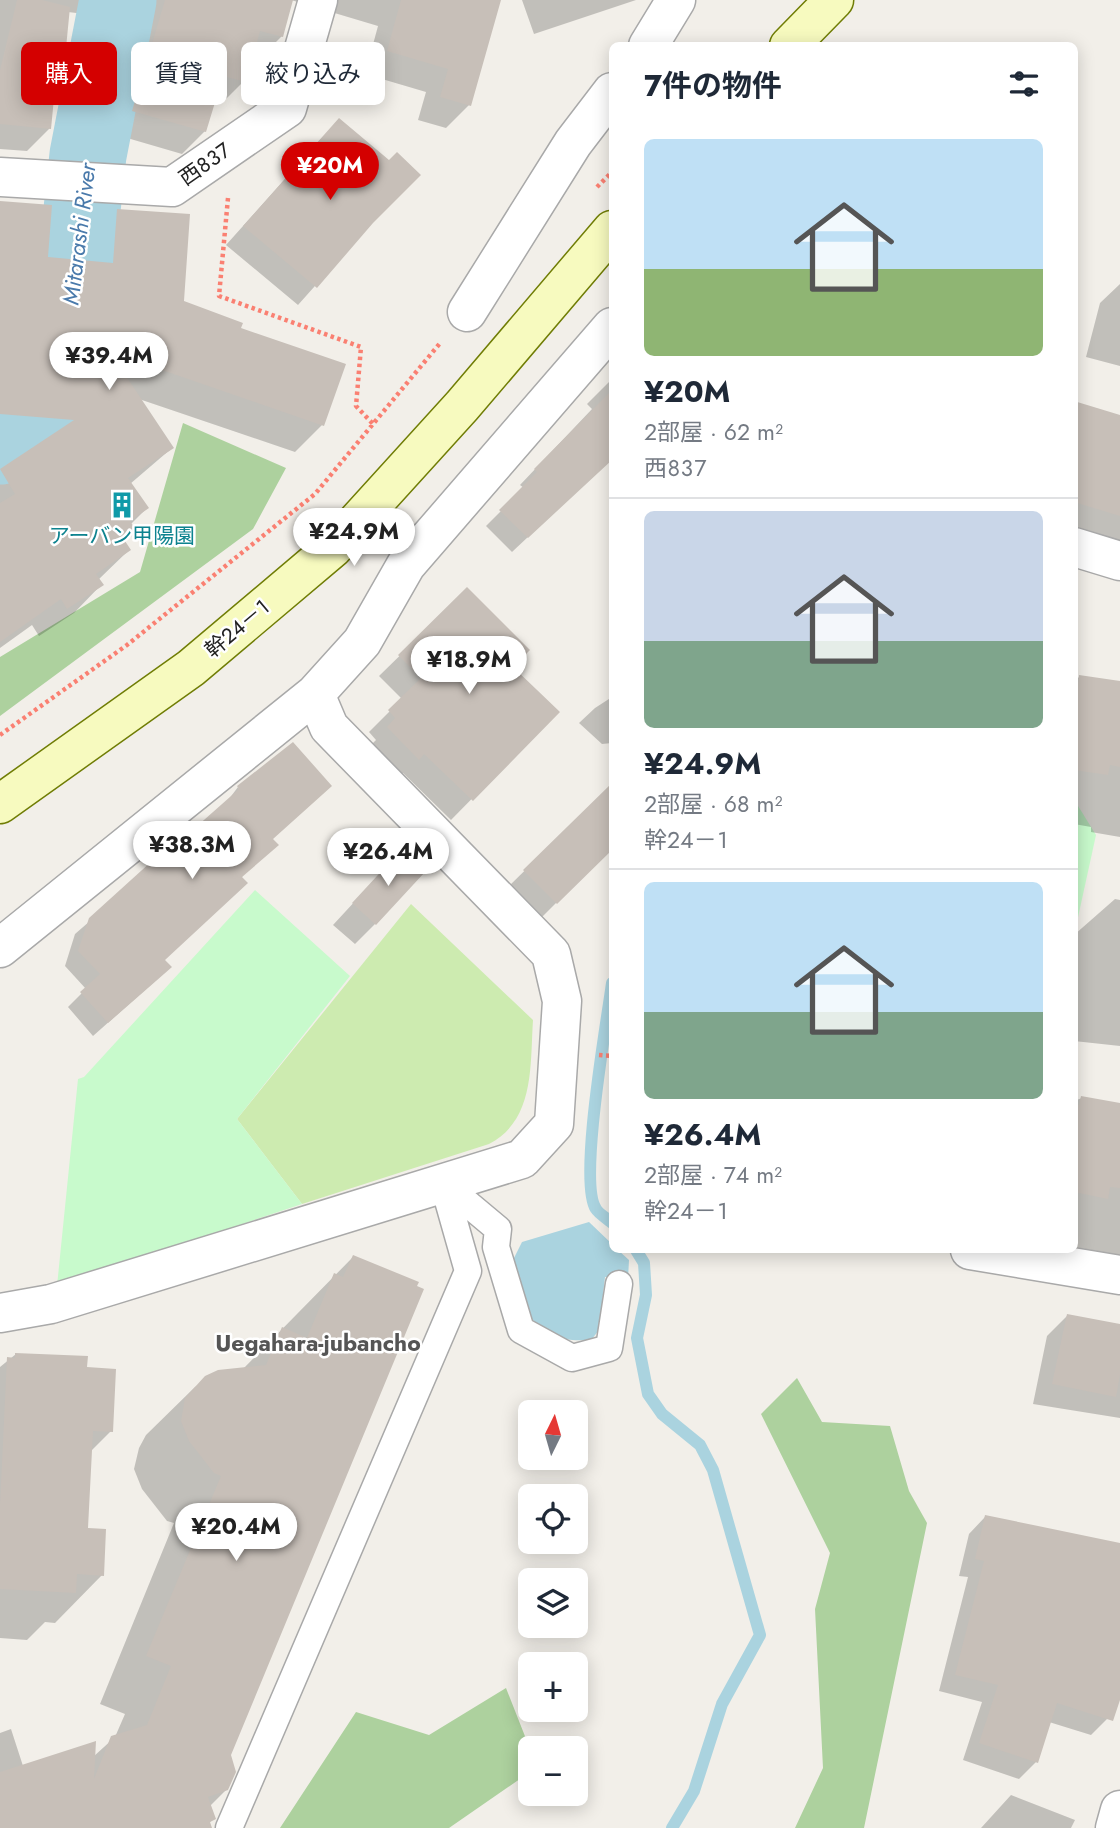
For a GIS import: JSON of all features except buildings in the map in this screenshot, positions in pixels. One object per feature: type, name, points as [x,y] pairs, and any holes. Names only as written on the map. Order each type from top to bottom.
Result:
[{"type":"street","name":"西８３７","points":[[0,177],[172,187],[287,108],[318,0]]},
{"type":"street","points":[[651,42],[676,0]]},
{"type":"street","points":[[793,42],[834,0]]},
{"type":"street","points":[[467,312],[573,143],[609,96]]},
{"type":"street","name":"幹２４－１","points":[[0,804],[191,667],[332,548],[463,406],[609,234]]},
{"type":"street","points":[[0,948],[315,694],[362,642],[406,565],[609,330]]},
{"type":"street","points":[[1078,548],[1120,561]]},
{"type":"street","points":[[0,1313],[51,1304],[522,1159],[554,1124],[562,1001],[551,954],[329,727],[315,694]]},
{"type":"street","points":[[988,1253],[1120,1275]]},
{"type":"street","points":[[1115,1828],[1120,1810]]},
{"type":"lane","points":[[443,1183],[498,1229],[496,1247],[521,1330],[572,1358],[609,1348],[619,1284]]},
{"type":"lane","points":[[229,1828],[468,1271],[443,1183]]},
{"type":"path","points":[[233,145],[219,296],[361,347],[356,406],[373,424]]},
{"type":"path","points":[[0,735],[127,645],[315,494],[467,312]]},
{"type":"green space","points":[[183,423],[286,468],[253,529],[0,716],[0,657],[140,572]]},
{"type":"green space","points":[[1078,806],[1096,835],[1078,917]]},
{"type":"green space","points":[[255,890],[350,976],[237,1119],[302,1204],[57,1286],[78,1079],[84,1077]]},
{"type":"green space","points":[[411,904],[533,1020],[530,1073],[522,1106],[515,1121],[504,1134],[489,1144],[302,1204],[237,1119]]},
{"type":"green space","points":[[797,1378],[822,1422],[890,1426],[909,1491],[927,1523],[864,1828],[795,1828],[823,1768],[815,1609],[830,1553],[761,1414]]},
{"type":"green space","points":[[506,1688],[525,1736],[518,1736],[518,1780],[449,1828],[280,1828],[356,1712],[429,1735]]},
{"type":"water","points":[[589,1222],[609,1241],[609,1253],[621,1253],[629,1260],[628,1279],[605,1277],[599,1330],[592,1339],[566,1339],[548,1332],[534,1321],[522,1294],[513,1260],[522,1242]]},
{"type":"waterway","name":"Mitarashi River","points":[[0,446],[26,428],[65,364],[88,155],[118,0]]},
{"type":"waterway","points":[[609,1004],[595,1100],[590,1168],[591,1193],[596,1209],[609,1221]]},
{"type":"waterway","points":[[638,1253],[644,1263],[646,1295],[637,1338],[648,1394],[662,1414],[700,1445],[713,1470],[760,1635],[722,1704],[694,1791],[672,1828]]},
{"type":"place","name":"アーバン甲陽園","points":[[122,505]]},
{"type":"district","name":"Uegahara-jubancho","points":[[318,1343]]}]
